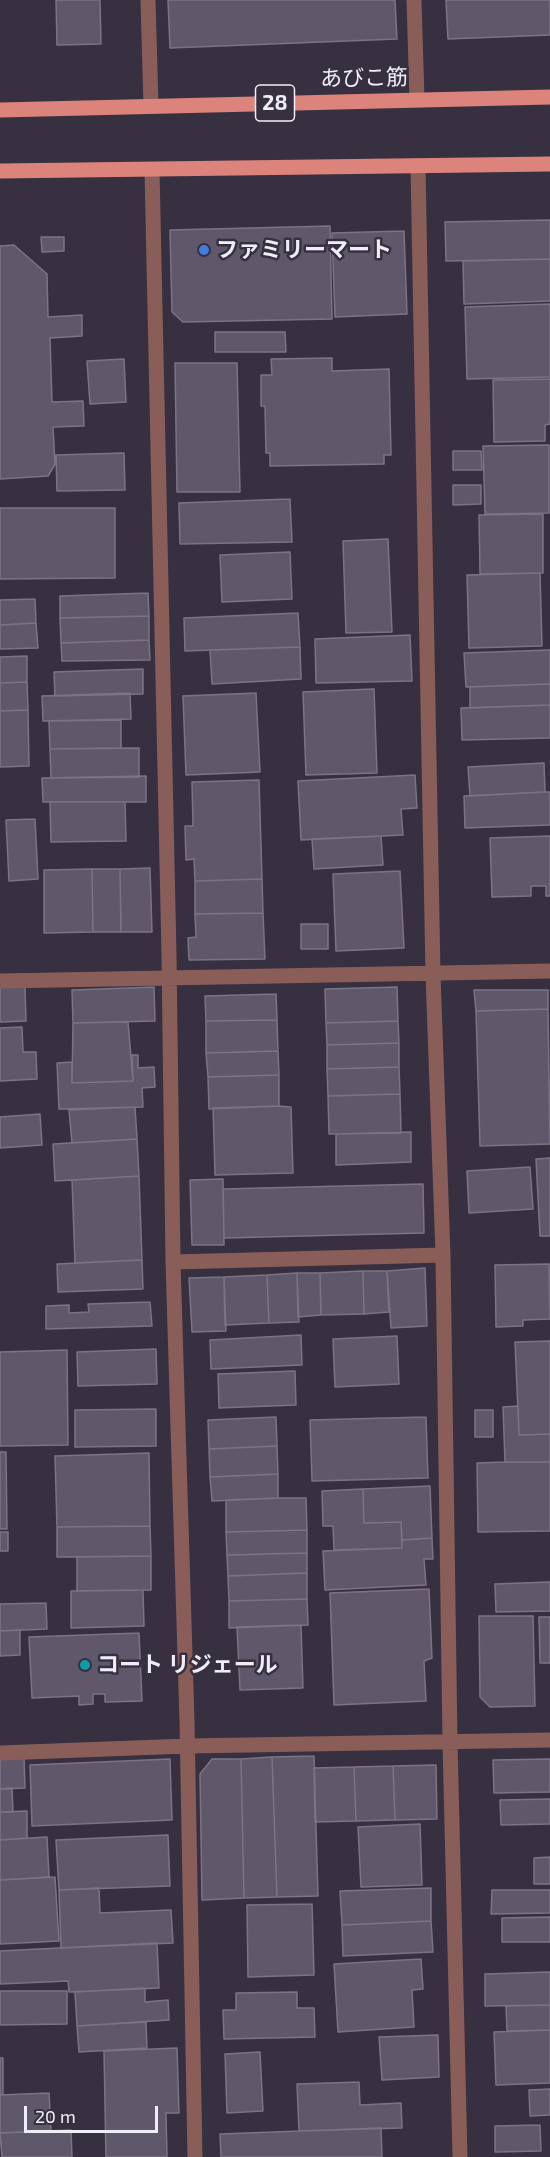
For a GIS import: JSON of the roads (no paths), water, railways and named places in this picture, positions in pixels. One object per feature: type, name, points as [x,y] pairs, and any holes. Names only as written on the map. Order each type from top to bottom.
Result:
[{"type":"main road","name":"あびこ筋","points":[[0,110],[550,97]]},
{"type":"main road","points":[[0,171],[550,164]]},
{"type":"street","points":[[148,0],[152,106]]},
{"type":"street","points":[[414,0],[417,99]]},
{"type":"street","points":[[418,166],[433,974],[443,1255],[450,1742],[460,2157]]},
{"type":"street","points":[[152,170],[170,978],[173,1262],[187,1746],[195,2157]]},
{"type":"street","points":[[0,981],[550,971]]},
{"type":"street","points":[[173,1262],[443,1255]]},
{"type":"street","points":[[0,1753],[187,1746],[550,1740]]},
{"type":"place","name":"ファミリーマート","points":[[204,250]]},
{"type":"place","name":"コート リジェール","points":[[85,1665]]}]
